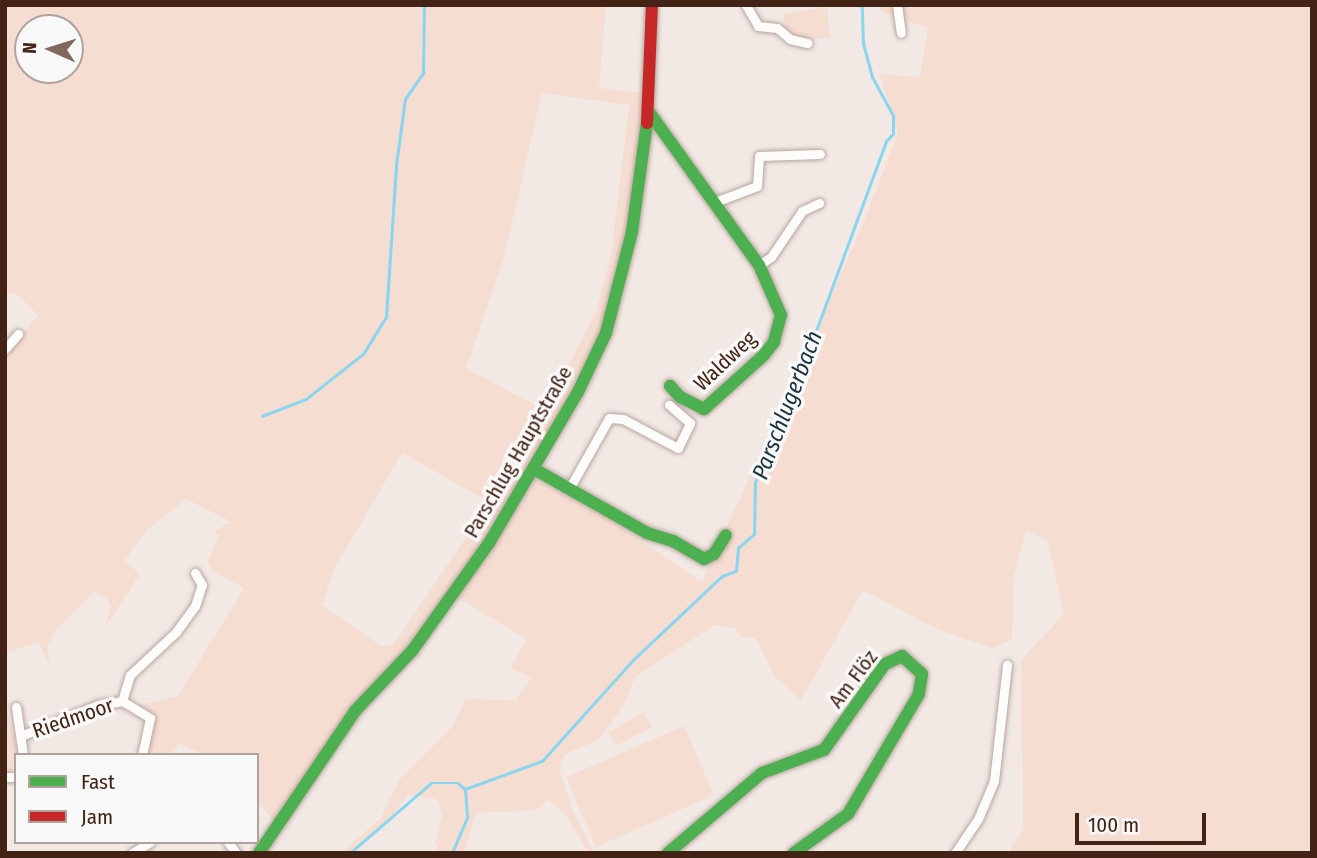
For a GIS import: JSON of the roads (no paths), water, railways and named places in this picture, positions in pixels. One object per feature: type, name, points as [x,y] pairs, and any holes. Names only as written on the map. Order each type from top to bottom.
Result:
[{"type":"street","name":"Parschlug Hauptstraße","points":[[259,853],[355,711],[435,621],[534,469],[606,333],[632,232],[649,112],[652,5]]},
{"type":"street","points":[[746,5],[758,26],[777,28],[790,39],[808,43]]},
{"type":"street","points":[[897,5],[901,33]]},
{"type":"street","name":"Waldweg","points":[[649,112],[759,265],[781,315],[774,342],[704,409],[680,397],[670,386]]},
{"type":"street","points":[[715,202],[757,186],[759,156],[820,154]]},
{"type":"street","points":[[759,265],[771,257],[802,211],[819,203]]},
{"type":"street","points":[[5,349],[18,334]]},
{"type":"street","points":[[569,489],[609,418],[623,419],[678,447],[690,423],[669,405]]},
{"type":"street","points":[[534,469],[704,559],[714,554],[726,535]]},
{"type":"street","name":"Riedmoor","points":[[122,701],[130,675],[176,632],[195,606],[202,585],[195,573]]},
{"type":"street","name":"Am Flöz","points":[[668,853],[762,774],[824,750],[885,664],[902,656],[922,674],[919,694],[869,785],[848,814],[794,853]]},
{"type":"street","points":[[955,853],[978,818],[994,780],[1007,665]]},
{"type":"street","name":"Riedmoor","points":[[23,736],[98,705],[122,701],[150,718],[142,753]]},
{"type":"street","name":"Riedmoor","points":[[16,707],[23,736],[23,753]]},
{"type":"waterway","points":[[262,416],[306,399],[363,354],[386,317],[396,165],[405,99],[423,73],[424,5]]},
{"type":"waterway","name":"Parschlugerbach","points":[[350,853],[431,783],[458,783],[465,789],[542,761],[633,660],[722,576],[736,571],[738,548],[754,534],[755,483],[773,431],[800,374],[886,141],[893,134],[893,116],[872,77],[863,43],[862,5]]},
{"type":"waterway","points":[[452,853],[467,817],[465,789]]}]
